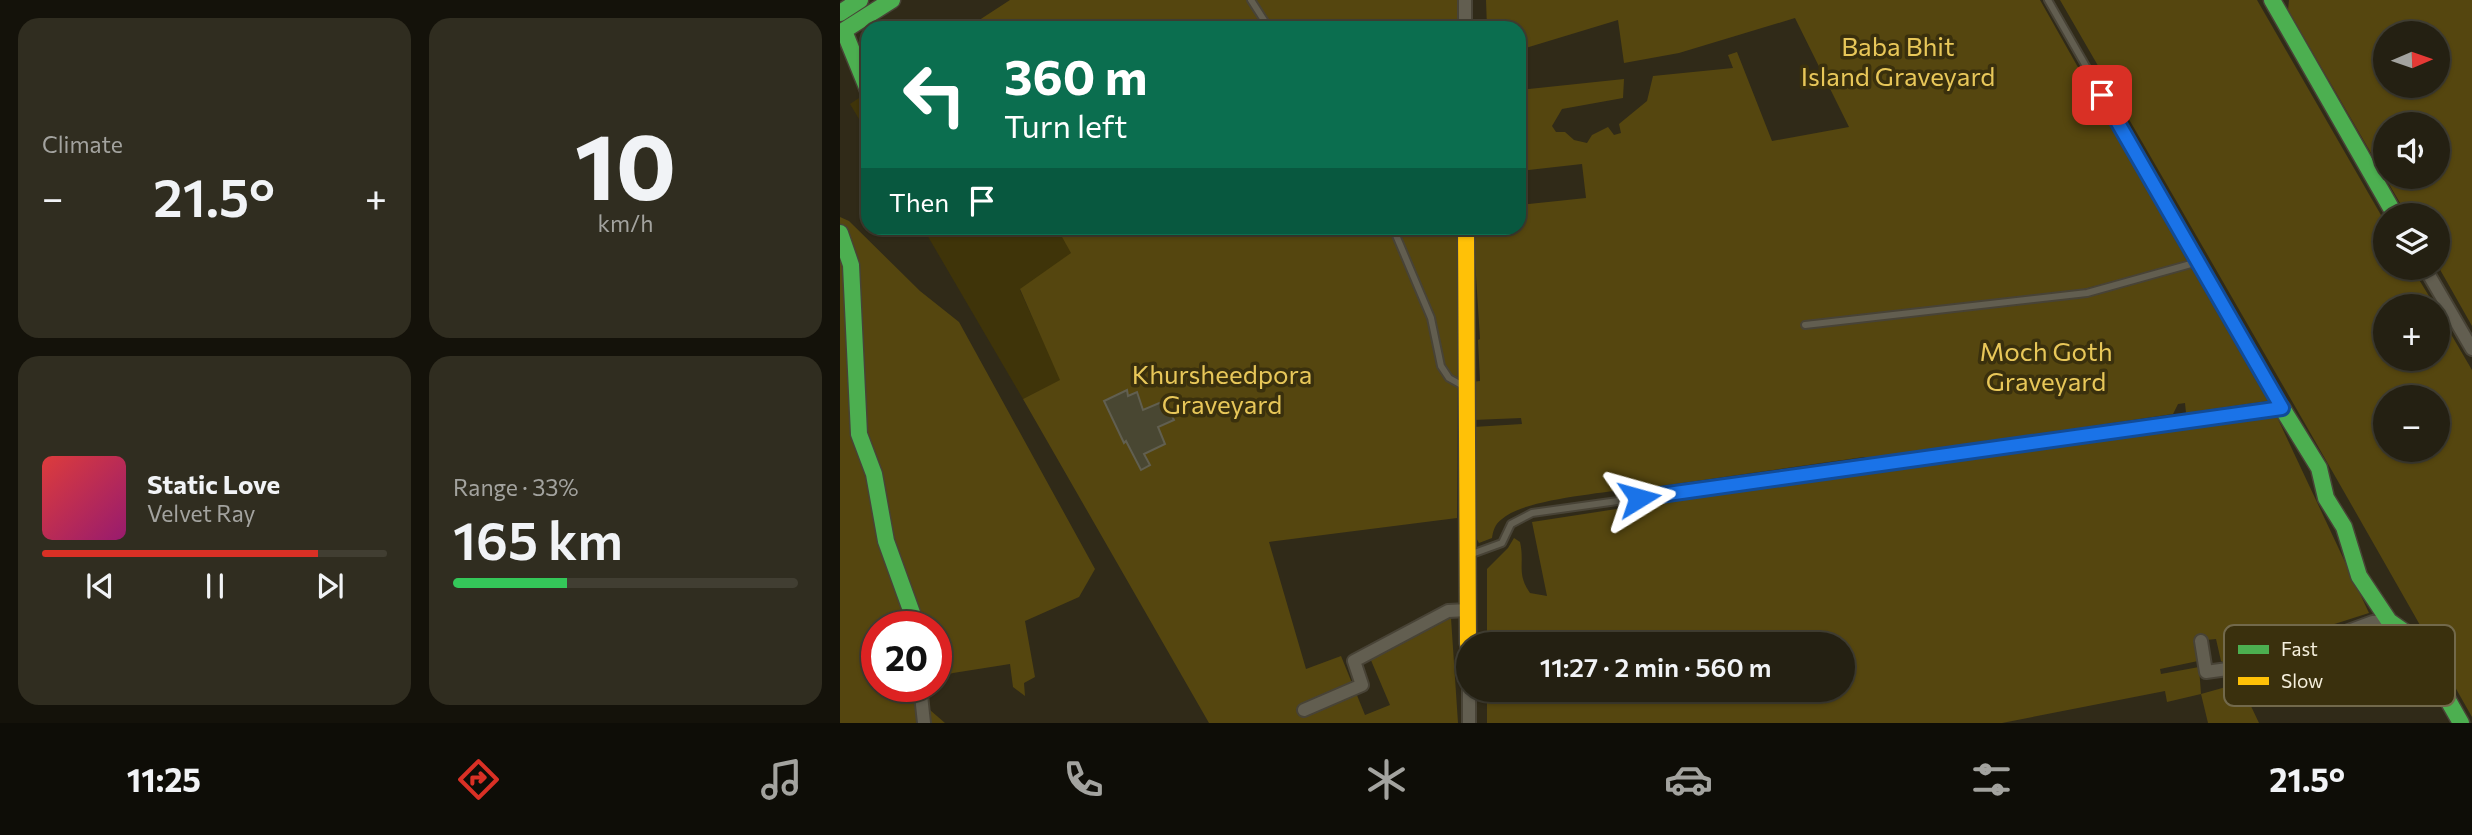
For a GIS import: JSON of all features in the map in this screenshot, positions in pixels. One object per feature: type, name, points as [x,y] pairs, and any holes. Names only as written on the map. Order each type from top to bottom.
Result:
[{"type":"main road","points":[[840,13],[860,0]]},
{"type":"main road","points":[[861,74],[842,32],[892,0]]},
{"type":"main road","points":[[2272,0],[2388,203]]},
{"type":"main road","points":[[840,234],[851,265],[859,435],[874,474],[886,541],[911,611]]},
{"type":"main road","points":[[1466,235],[1468,632]]},
{"type":"main road","points":[[2282,408],[2319,468],[2326,498],[2344,527],[2359,576],[2389,621],[2395,625]]},
{"type":"main road","points":[[2452,706],[2461,723]]},
{"type":"street","points":[[1465,0],[1465,21]]},
{"type":"street","points":[[840,221],[840,234]]},
{"type":"street","points":[[2432,280],[2472,349]]},
{"type":"street","points":[[1304,710],[1362,685],[1354,661],[1448,611],[1468,610]]},
{"type":"street","points":[[2364,625],[2389,621]]},
{"type":"street","points":[[2201,640],[2206,672],[2224,669]]},
{"type":"street","points":[[922,702],[924,723]]},
{"type":"street","points":[[1469,702],[1469,723]]},
{"type":"lane","points":[[1251,0],[1264,21]]},
{"type":"lane","points":[[1467,556],[1502,543],[1511,524],[1532,513],[2282,408],[2048,0]]},
{"type":"lane","points":[[1397,235],[1432,318],[1441,366],[1448,378],[1467,388]]},
{"type":"lane","points":[[1805,325],[2087,293],[2198,262]]},
{"type":"shaded area","points":[[861,97],[861,122],[850,104]]},
{"type":"shaded area","points":[[927,235],[1061,235],[1072,253],[1020,290],[1061,380],[1023,399]]},
{"type":"green space","points":[[1010,0],[1458,0],[1458,21],[978,21]]},
{"type":"green space","points":[[1486,0],[2040,0],[2188,262],[2084,289],[1805,321],[1805,328],[2089,295],[2191,267],[2268,401],[2186,413],[2185,403],[2178,404],[2173,414],[1871,459],[1864,457],[1564,498],[1513,512],[1498,523],[1492,538],[1479,543],[1475,536],[1473,427],[1522,424],[1521,418],[1473,420],[1471,382],[1480,381],[1473,235],[1526,235],[1526,204],[1586,198],[1582,164],[1526,170],[1526,89],[1624,79],[1623,98],[1562,109],[1552,126],[1556,132],[1565,132],[1574,140],[1587,143],[1592,135],[1608,127],[1614,135],[1621,133],[1619,124],[1647,101],[1653,76],[1733,68],[1728,55],[1737,52],[1772,141],[1849,127],[1795,18],[1679,53],[1624,63],[1618,20],[1526,48],[1526,21],[1487,21]]},
{"type":"green space","points":[[2060,0],[2257,0],[2374,203],[2373,280],[2419,280],[2428,294],[2373,294],[2373,371],[2450,371],[2450,332],[2472,370],[2472,717],[2455,687],[2455,625],[2420,625]]},
{"type":"green space","points":[[2289,0],[2472,0],[2472,326],[2446,280],[2450,280],[2450,203],[2400,203],[2392,189],[2450,189],[2450,112],[2373,112],[2373,156],[2288,10]]},
{"type":"green space","points":[[840,217],[849,221],[920,291],[959,322],[1095,569],[1079,597],[1025,621],[1035,677],[1024,683],[1025,696],[1013,687],[1010,664],[952,673],[952,611],[861,611],[861,702],[929,702],[930,710],[945,723],[840,723]]},
{"type":"green space","name":"Khursheedpora Graveyard","points":[[1061,235],[1458,235],[1457,518],[1269,542],[1306,669],[1341,656],[1365,715],[1390,705],[1370,658],[1451,618],[1458,723],[1209,723],[1023,399],[1060,380],[1020,289],[1071,253]]},
{"type":"green space","points":[[2277,417],[2369,613],[2331,625],[2224,625],[2224,663],[2221,661],[2216,639],[2206,640],[2198,661],[2160,669],[2161,674],[2199,667],[2201,694],[2167,702],[2165,691],[2002,723],[1487,723],[1487,702],[1855,702],[1855,632],[1487,632],[1487,569],[1514,538],[1520,542],[1522,574],[1526,586],[1530,593],[1547,596],[1532,522]]},
{"type":"green space","points":[[2224,688],[2224,706],[2251,706],[2259,723],[2208,723],[2201,694]]},
{"type":"building","points":[[1127,390],[1128,396],[1137,392],[1143,410],[1164,401],[1174,420],[1158,427],[1165,444],[1144,454],[1150,465],[1141,470],[1126,441],[1124,443],[1104,401]]},
{"type":"traffic: fast","points":[[840,13],[860,0]]},
{"type":"traffic: fast","points":[[840,33],[892,0]]},
{"type":"traffic: fast","points":[[2272,0],[2388,203]]},
{"type":"traffic: fast","points":[[844,31],[861,73]]},
{"type":"traffic: fast","points":[[840,233],[851,265],[859,434],[874,474],[886,541],[911,611]]},
{"type":"traffic: fast","points":[[2282,408],[2319,468],[2326,498],[2344,527],[2359,576],[2389,621],[2395,625]]},
{"type":"traffic: fast","points":[[2451,706],[2461,723]]},
{"type":"traffic: slow","points":[[1466,235],[1468,632]]},
{"type":"route","points":[[1639,498],[2282,408],[2102,95]]},
{"type":"park label","name":"Baba Bhit Island Graveyard","points":[[1898,60]]},
{"type":"park label","name":"Moch Goth Graveyard","points":[[2046,365]]}]
